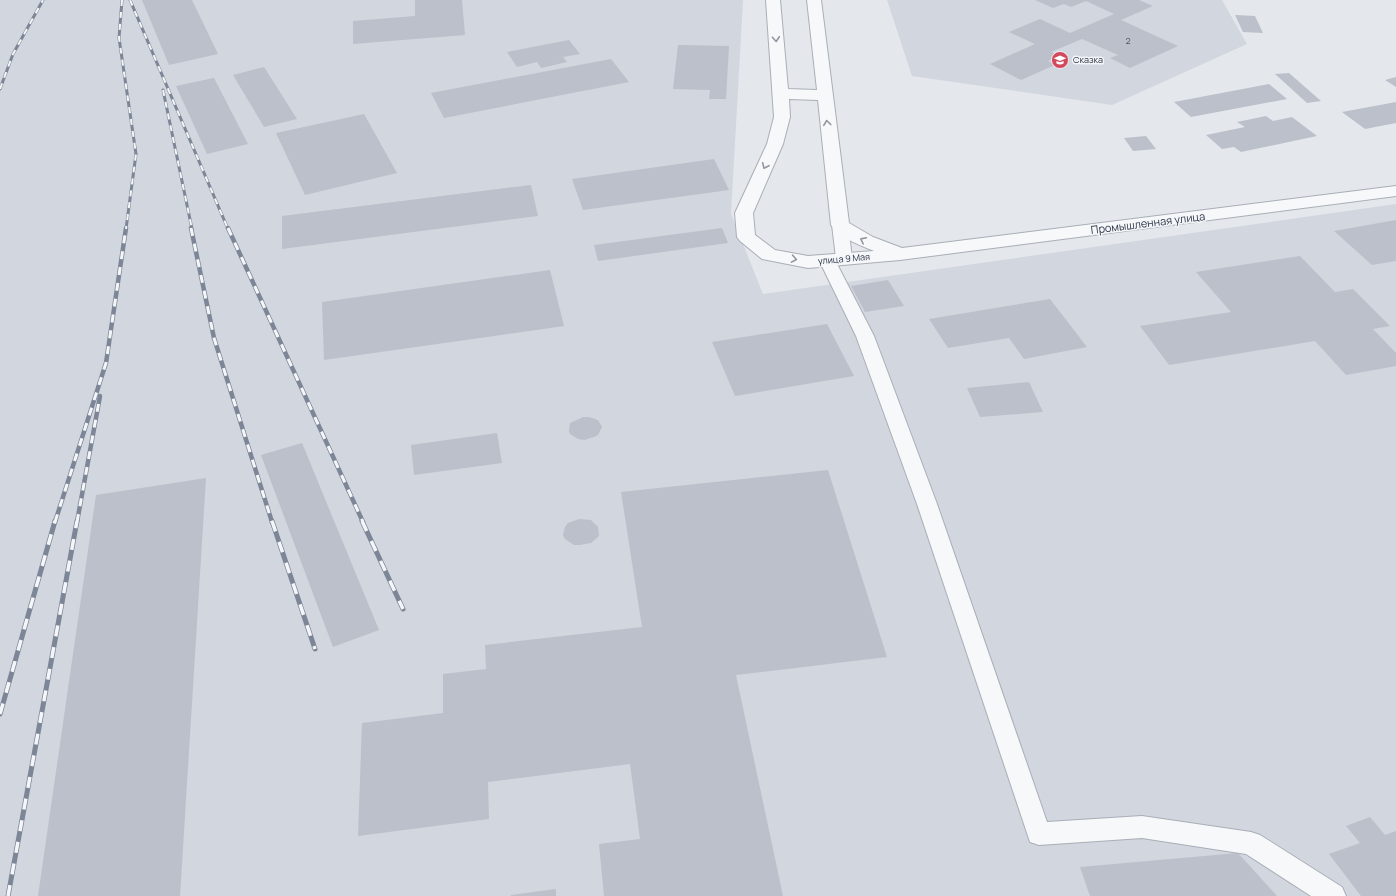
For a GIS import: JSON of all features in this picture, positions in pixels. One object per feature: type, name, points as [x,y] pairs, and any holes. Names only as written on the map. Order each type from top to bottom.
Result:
[{"type":"street","name":"улица 9 Мая","points":[[773,0],[782,117],[775,144],[744,213],[746,237],[769,255],[808,262],[900,254]]},
{"type":"street","points":[[814,0],[840,224]]},
{"type":"street","points":[[780,94],[824,94]]},
{"type":"street","name":"Промышленная улица","points":[[900,254],[1396,191]]},
{"type":"street","name":"улица 9 Мая","points":[[840,224],[850,233],[869,243],[900,254]]},
{"type":"lane","points":[[840,224],[836,259],[927,504],[1039,834],[1142,827],[1251,843],[1333,896]]},
{"type":"shaded area","points":[[0,0],[743,0],[731,214],[763,294],[1396,204],[1396,896],[0,896]]},
{"type":"shaded area","name":"Сказка","points":[[887,0],[1222,0],[1247,44],[1112,105],[912,76]]},
{"type":"building","points":[[142,0],[192,0],[218,54],[169,65]]},
{"type":"building","points":[[415,0],[462,0],[465,35],[353,44],[353,21],[415,16]]},
{"type":"building","points":[[1035,0],[1139,0],[1153,6],[1121,20],[1178,46],[1130,68],[1110,58],[1118,55],[1082,39],[1051,52],[1059,56],[1048,61],[1055,65],[1021,80],[990,64],[1035,44],[1009,32],[1040,19],[1070,33],[1114,14],[1086,1],[1071,7],[1064,4],[1053,8]]},
{"type":"building","points":[[1235,15],[1255,16],[1263,33],[1243,32]]},
{"type":"building","points":[[569,40],[580,54],[563,57],[567,62],[541,68],[537,62],[517,67],[507,52]]},
{"type":"building","points":[[678,45],[729,46],[726,99],[709,99],[710,90],[673,89]]},
{"type":"building","points":[[611,59],[629,82],[444,118],[431,93]]},
{"type":"building","points":[[264,67],[297,119],[264,127],[233,75]]},
{"type":"building","points":[[1289,73],[1321,101],[1307,103],[1275,74]]},
{"type":"building","points":[[1396,77],[1396,87],[1385,80]]},
{"type":"building","points":[[214,78],[248,144],[207,154],[176,86]]},
{"type":"building","points":[[1269,84],[1287,99],[1191,117],[1174,102]]},
{"type":"building","points":[[1396,102],[1396,123],[1365,129],[1342,112]]},
{"type":"building","points":[[364,114],[397,173],[305,195],[276,133]]},
{"type":"building","points":[[1266,116],[1273,121],[1292,117],[1317,136],[1241,152],[1234,147],[1222,149],[1206,135],[1245,127],[1237,122]]},
{"type":"building","points":[[1146,136],[1156,149],[1133,151],[1124,138]]},
{"type":"building","points":[[714,159],[729,190],[583,210],[572,179]]},
{"type":"building","points":[[531,185],[538,216],[282,249],[282,216]]},
{"type":"building","points":[[1396,220],[1396,261],[1372,265],[1334,231]]},
{"type":"building","points":[[722,228],[728,243],[598,261],[594,245]]},
{"type":"building","points":[[1300,256],[1335,292],[1353,289],[1390,326],[1373,329],[1396,353],[1396,366],[1346,375],[1315,341],[1169,365],[1140,326],[1231,312],[1196,272]]},
{"type":"building","points":[[550,270],[564,326],[324,360],[322,302]]},
{"type":"building","points":[[888,280],[904,306],[865,312],[851,286]]},
{"type":"building","points":[[1050,299],[1087,347],[1024,359],[1009,338],[948,348],[929,319]]},
{"type":"building","points":[[827,324],[854,376],[735,396],[712,342]]},
{"type":"building","points":[[1029,382],[1043,412],[980,417],[967,388]]},
{"type":"building","points":[[583,417],[598,420],[602,427],[598,435],[584,440],[578,439],[570,434],[570,423]]},
{"type":"building","points":[[497,433],[502,463],[414,475],[411,445]]},
{"type":"building","points":[[302,443],[379,630],[333,647],[261,455]]},
{"type":"building","points":[[828,470],[887,657],[736,675],[783,896],[604,896],[599,844],[640,839],[630,764],[488,782],[489,819],[358,836],[362,723],[443,713],[443,674],[486,669],[485,645],[642,627],[621,492]]},
{"type":"building","points":[[206,478],[180,896],[38,896],[96,495]]},
{"type":"building","points":[[579,519],[591,520],[598,527],[599,536],[591,543],[574,545],[565,539],[563,535],[565,527],[568,523]]},
{"type":"building","points":[[1370,817],[1385,835],[1396,831],[1396,896],[1361,896],[1329,854],[1360,843],[1346,826]]},
{"type":"building","points":[[1238,853],[1277,896],[1090,896],[1080,867]]},
{"type":"building","points":[[556,889],[556,896],[511,896],[511,895]]},
{"type":"railway","points":[[0,89],[13,54],[43,0]]},
{"type":"railway","points":[[122,0],[119,38],[136,154],[126,229]]},
{"type":"railway","points":[[130,0],[228,229]]},
{"type":"railway","points":[[163,90],[192,229]]},
{"type":"railway","points":[[55,522],[106,363],[126,228]]},
{"type":"railway","points":[[191,228],[214,338],[272,522]]},
{"type":"railway","points":[[228,228],[363,522]]},
{"type":"railway","points":[[77,522],[100,396]]},
{"type":"railway","points":[[0,714],[55,521]]},
{"type":"railway","points":[[8,896],[77,521]]},
{"type":"railway","points":[[272,521],[315,649]]},
{"type":"railway","points":[[362,521],[403,609]]},
{"type":"place","name":"Сказка","points":[[1060,60]]}]
